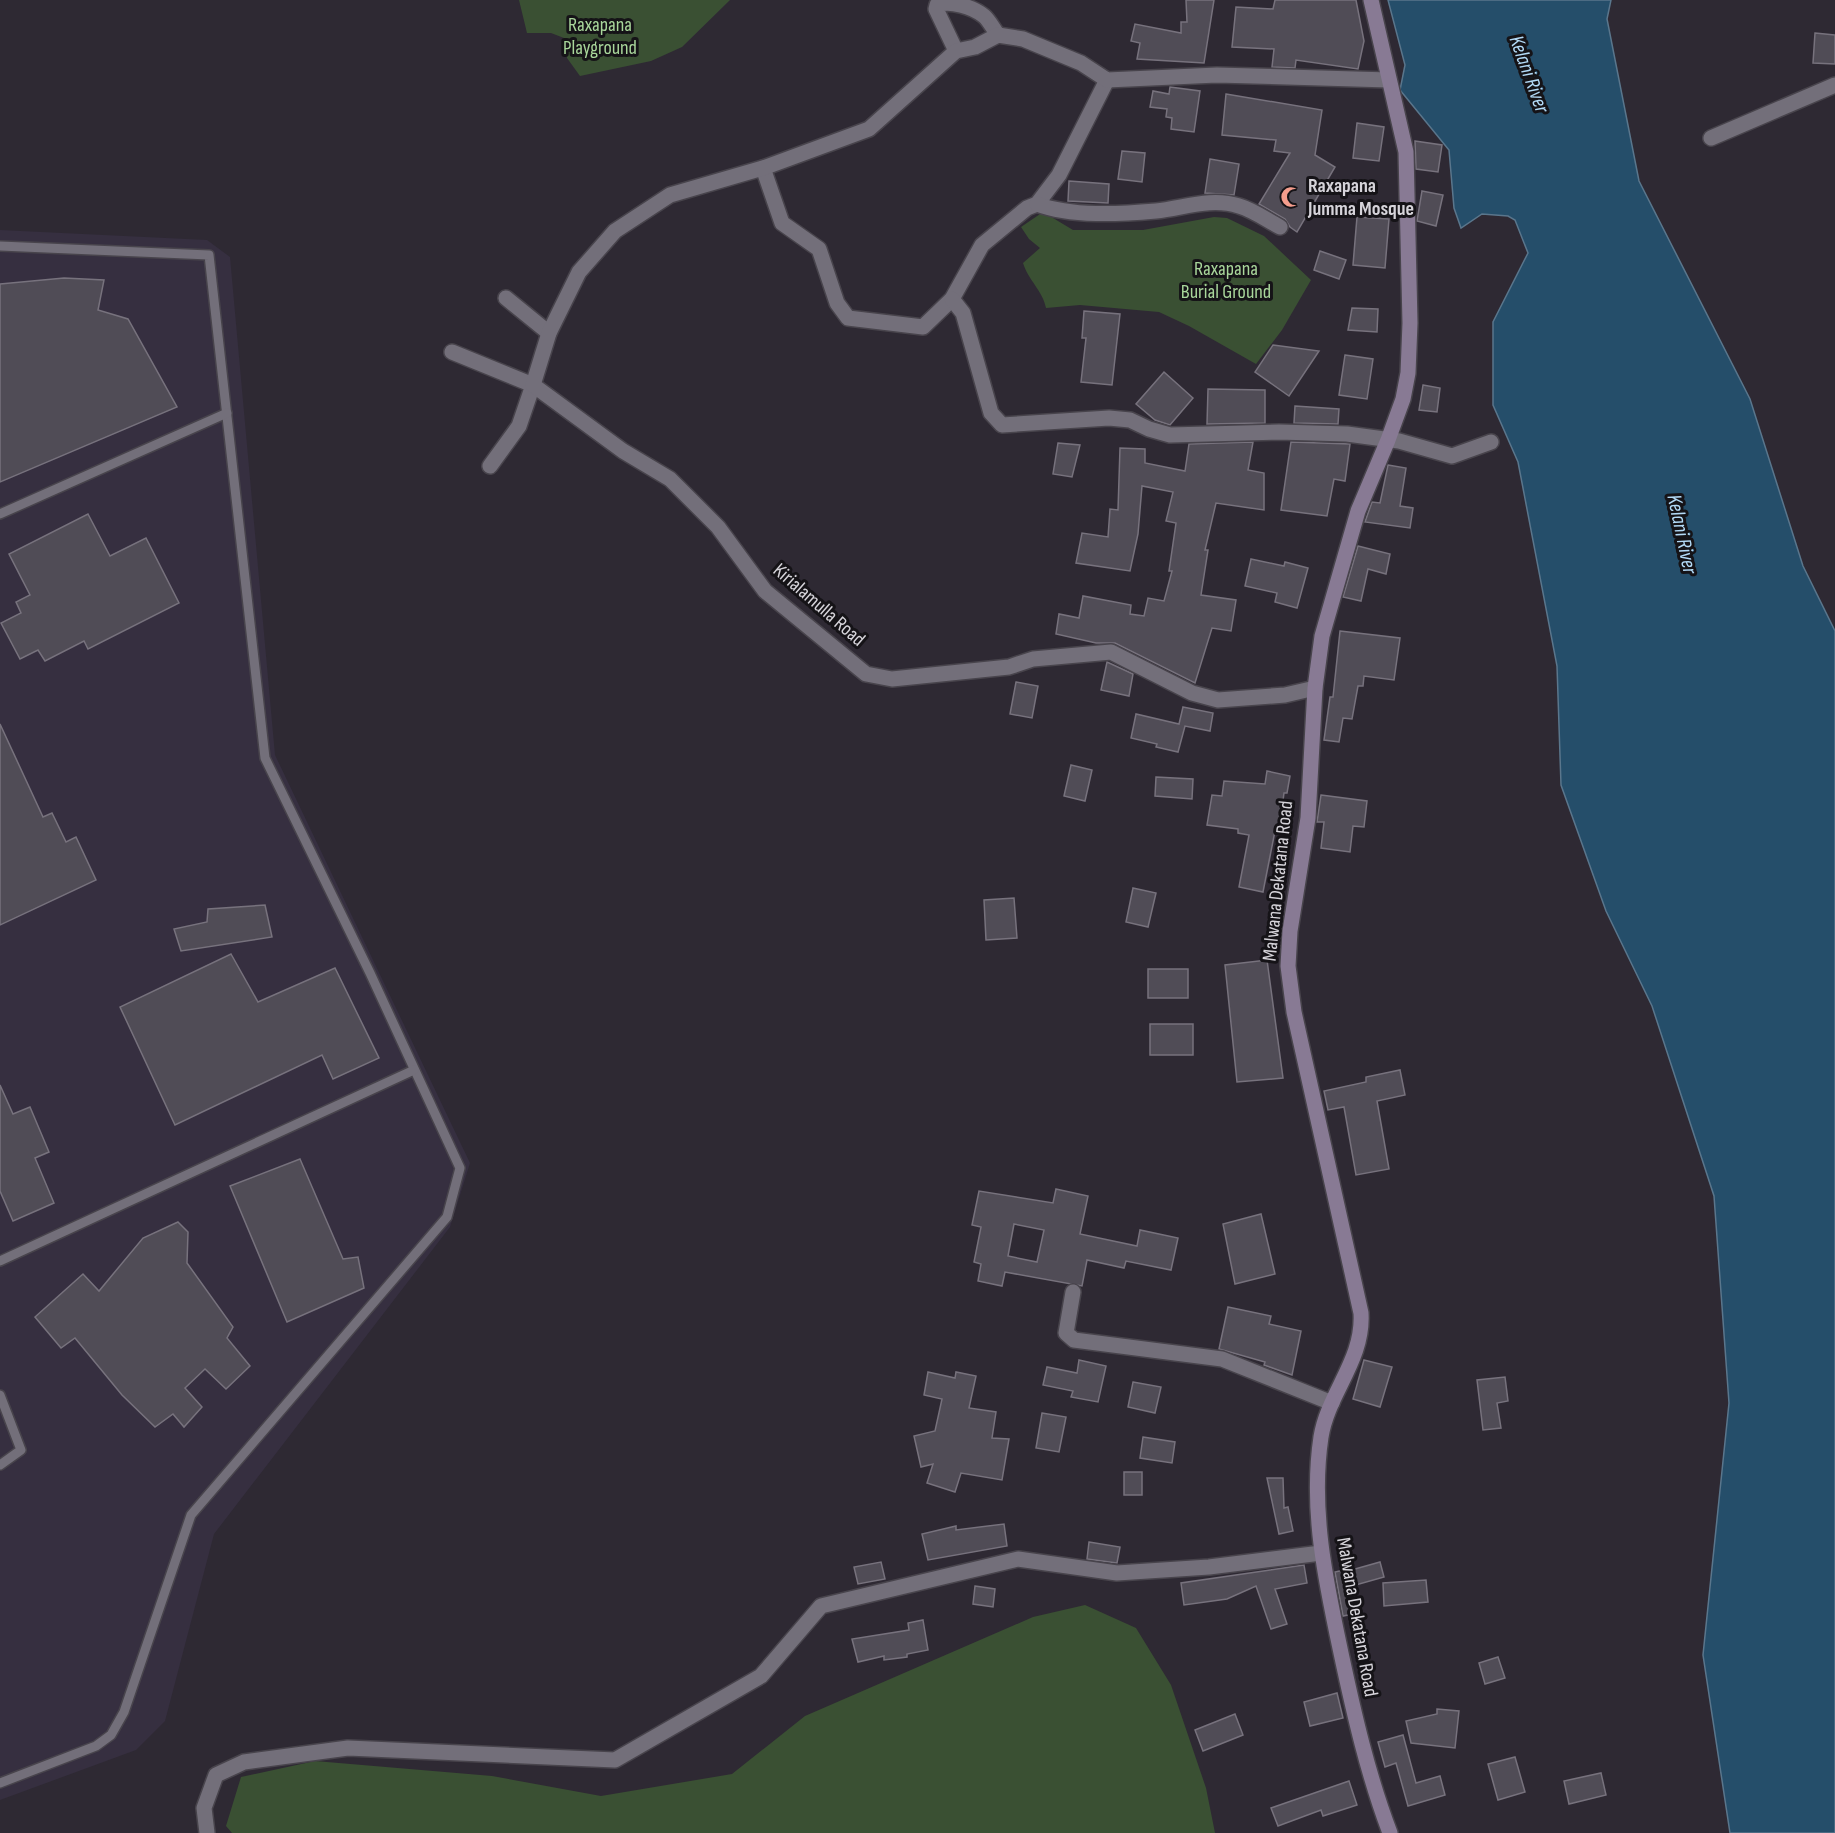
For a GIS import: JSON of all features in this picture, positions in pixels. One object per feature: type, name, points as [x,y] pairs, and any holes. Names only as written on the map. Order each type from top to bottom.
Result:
[{"type":"main road","name":"Malwana Dekatana Road","points":[[1371,0],[1406,152],[1410,323],[1406,381],[1388,441],[1358,511],[1322,636],[1315,688],[1308,818],[1290,931],[1288,966],[1294,1012],[1361,1313],[1361,1338],[1332,1403],[1322,1436],[1321,1553],[1355,1720],[1390,1833]]},
{"type":"street","points":[[956,51],[936,9],[937,5],[943,3],[966,7],[985,16],[998,35]]},
{"type":"street","points":[[490,466],[519,426],[549,333],[579,272],[615,231],[670,195],[763,168],[869,129],[956,51],[975,47],[998,35],[1023,39],[1081,63],[1107,80],[1217,75],[1389,80]]},
{"type":"street","points":[[763,168],[782,223],[819,249],[837,303],[848,318],[923,327],[952,300],[982,245],[1027,208],[1038,204],[1059,175],[1107,80]]},
{"type":"street","points":[[1711,138],[1835,85]]},
{"type":"street","points":[[1038,204],[1057,212],[1076,212],[1156,211],[1205,202],[1238,206],[1280,227]]},
{"type":"street","points":[[506,298],[549,333]]},
{"type":"street","points":[[952,300],[963,313],[991,413],[1002,425],[1109,418],[1130,420],[1170,435],[1291,432],[1347,434],[1452,456],[1491,442]]},
{"type":"street","name":"Kirialamulla Road","points":[[452,352],[533,385],[622,451],[670,479],[718,526],[765,591],[866,674],[892,679],[904,678],[1009,668],[1033,659],[1111,652],[1192,693],[1218,700],[1285,695],[1315,688]]},
{"type":"street","points":[[1073,1292],[1066,1333],[1074,1340],[1222,1359],[1332,1403]]},
{"type":"street","points":[[207,1833],[204,1808],[216,1774],[244,1762],[348,1748],[615,1760],[761,1676],[821,1606],[1018,1559],[1117,1573],[1209,1567],[1321,1553]]},
{"type":"lane","points":[[0,246],[209,255],[265,758],[370,973],[460,1168],[447,1216],[191,1515],[124,1712],[111,1735],[96,1746],[0,1783]]},
{"type":"lane","points":[[0,514],[227,413]]},
{"type":"lane","points":[[0,1261],[414,1070]]},
{"type":"lane","points":[[0,1395],[21,1450],[0,1465]]},
{"type":"shaded area","points":[[0,230],[207,240],[230,257],[275,755],[470,1163],[450,1227],[214,1534],[165,1721],[136,1750],[0,1800]]},
{"type":"green space","name":"Raxapana Playground","points":[[519,0],[730,0],[682,47],[651,61],[580,76],[567,58],[564,38],[551,33],[527,33]]},
{"type":"green space","name":"Raxapana Burial Ground","points":[[1043,212],[1073,230],[1143,230],[1214,217],[1227,218],[1264,236],[1311,280],[1282,330],[1256,364],[1189,326],[1159,312],[1080,305],[1046,308],[1042,296],[1023,263],[1040,248],[1029,239],[1021,227]]},
{"type":"green space","points":[[1085,1605],[1136,1628],[1171,1685],[1206,1788],[1215,1833],[232,1833],[226,1826],[241,1777],[315,1761],[492,1776],[601,1796],[732,1774],[805,1716],[1033,1617]]},
{"type":"water","name":"Kelani River","points":[[1388,0],[1611,0],[1607,19],[1639,181],[1750,399],[1803,566],[1835,631],[1835,1833],[1730,1833],[1703,1655],[1729,1403],[1714,1196],[1652,1006],[1606,911],[1561,785],[1557,666],[1518,462],[1493,405],[1493,322],[1528,253],[1515,220],[1508,216],[1482,214],[1461,228],[1454,208],[1449,150],[1400,90],[1405,65]]},
{"type":"building","points":[[1186,0],[1214,0],[1204,63],[1137,59],[1140,43],[1131,41],[1135,24],[1181,33],[1181,22],[1187,22]]},
{"type":"building","points":[[1275,0],[1356,0],[1364,41],[1358,69],[1296,60],[1295,68],[1272,67],[1274,49],[1232,47],[1236,7],[1273,9]]},
{"type":"building","points":[[1815,33],[1835,35],[1835,64],[1813,63]]},
{"type":"building","points":[[1170,87],[1200,91],[1194,132],[1171,129],[1172,118],[1166,117],[1167,109],[1150,107],[1153,91],[1169,94]]},
{"type":"building","points":[[1226,94],[1322,110],[1315,155],[1335,167],[1297,232],[1285,219],[1259,204],[1290,153],[1274,151],[1276,140],[1222,135]]},
{"type":"building","points":[[1357,123],[1384,127],[1379,161],[1353,158]]},
{"type":"building","points":[[1415,141],[1442,145],[1438,172],[1416,169]]},
{"type":"building","points":[[1122,151],[1145,153],[1142,182],[1118,179]]},
{"type":"building","points":[[1210,159],[1239,164],[1234,195],[1205,193]]},
{"type":"building","points":[[1069,181],[1109,184],[1108,203],[1068,201]]},
{"type":"building","points":[[1422,191],[1443,195],[1436,226],[1417,221]]},
{"type":"building","points":[[1357,217],[1389,219],[1385,268],[1353,265]]},
{"type":"building","points":[[1320,251],[1346,260],[1339,279],[1314,270]]},
{"type":"building","points":[[64,278],[104,280],[98,310],[128,319],[177,407],[0,482],[0,284]]},
{"type":"building","points":[[1352,308],[1378,309],[1377,332],[1348,330]]},
{"type":"building","points":[[1084,311],[1120,314],[1112,385],[1081,382],[1086,338],[1082,338]]},
{"type":"building","points":[[1273,345],[1319,351],[1289,396],[1255,372]]},
{"type":"building","points":[[1345,355],[1373,359],[1367,399],[1339,395]]},
{"type":"building","points":[[1164,372],[1193,398],[1170,425],[1155,420],[1136,404]]},
{"type":"building","points":[[1423,385],[1440,388],[1437,412],[1419,410]]},
{"type":"building","points":[[1208,389],[1265,390],[1265,423],[1207,424]]},
{"type":"building","points":[[1295,406],[1339,409],[1338,424],[1294,423]]},
{"type":"building","points":[[1253,442],[1248,470],[1264,473],[1264,510],[1216,503],[1205,550],[1208,550],[1201,595],[1236,600],[1231,631],[1212,628],[1195,683],[1115,643],[1096,643],[1056,634],[1059,614],[1079,618],[1083,596],[1131,605],[1130,614],[1144,616],[1148,598],[1164,601],[1172,571],[1169,571],[1176,523],[1166,521],[1173,492],[1142,486],[1138,534],[1130,571],[1076,563],[1082,533],[1108,537],[1110,509],[1118,510],[1120,448],[1145,449],[1145,463],[1185,471],[1189,444]]},
{"type":"building","points":[[1291,442],[1350,444],[1345,481],[1334,479],[1327,516],[1281,510]]},
{"type":"building","points":[[1058,443],[1080,445],[1072,477],[1053,474]]},
{"type":"building","points":[[1388,465],[1406,468],[1400,506],[1413,508],[1410,528],[1365,522],[1372,502],[1380,503]]},
{"type":"building","points":[[88,514],[110,556],[146,538],[179,603],[88,649],[84,641],[45,661],[38,650],[20,659],[1,623],[21,613],[16,602],[30,595],[9,554]]},
{"type":"building","points":[[1358,546],[1390,554],[1386,574],[1368,569],[1361,601],[1343,597]]},
{"type":"building","points":[[1251,559],[1284,566],[1285,562],[1308,568],[1297,608],[1275,602],[1277,593],[1245,586]]},
{"type":"building","points":[[1340,631],[1400,638],[1394,680],[1364,676],[1363,686],[1358,686],[1352,719],[1343,718],[1339,742],[1324,740],[1330,697],[1333,697]]},
{"type":"building","points":[[1107,662],[1133,674],[1129,696],[1101,690]]},
{"type":"building","points":[[1016,682],[1038,686],[1032,718],[1010,714]]},
{"type":"building","points":[[1183,707],[1213,713],[1210,731],[1185,726],[1178,752],[1131,738],[1136,714],[1179,724]]},
{"type":"building","points":[[0,724],[43,817],[52,813],[66,842],[76,837],[96,880],[0,925]]},
{"type":"building","points":[[1071,765],[1092,770],[1085,801],[1064,796]]},
{"type":"building","points":[[1267,771],[1290,776],[1287,793],[1284,793],[1279,832],[1275,831],[1263,892],[1239,887],[1249,835],[1238,833],[1238,829],[1207,825],[1212,795],[1222,796],[1224,781],[1265,784]]},
{"type":"building","points":[[1156,777],[1193,779],[1192,799],[1155,796]]},
{"type":"building","points":[[1321,795],[1367,801],[1364,827],[1353,826],[1350,852],[1321,848],[1324,822],[1317,822]]},
{"type":"building","points":[[1133,888],[1156,893],[1148,927],[1126,922]]},
{"type":"building","points":[[1014,898],[1017,938],[986,940],[984,900]]},
{"type":"building","points":[[265,905],[272,937],[181,951],[174,929],[207,922],[208,909]]},
{"type":"building","points":[[231,954],[258,1002],[335,968],[379,1058],[333,1079],[322,1055],[175,1125],[120,1007]]},
{"type":"building","points":[[1267,960],[1283,1078],[1237,1082],[1225,965]]},
{"type":"building","points":[[1148,969],[1188,969],[1188,998],[1148,998]]},
{"type":"building","points":[[1150,1024],[1193,1024],[1193,1055],[1150,1055]]},
{"type":"building","points":[[1400,1070],[1405,1095],[1377,1101],[1389,1169],[1356,1175],[1344,1107],[1328,1110],[1324,1091],[1366,1082],[1366,1077]]},
{"type":"building","points":[[0,1085],[13,1114],[30,1107],[49,1152],[35,1158],[54,1203],[13,1221],[0,1191]]},
{"type":"building","points":[[300,1159],[343,1259],[358,1257],[364,1288],[287,1322],[230,1186]]},
{"type":"building","points":[[1056,1189],[1088,1196],[1080,1234],[1137,1246],[1140,1230],[1178,1238],[1171,1270],[1126,1261],[1124,1268],[1087,1260],[1082,1286],[1005,1272],[1002,1286],[978,1281],[981,1264],[974,1262],[981,1227],[972,1225],[979,1191],[1053,1203]],"holes":[[[1014,1224],[1044,1230],[1037,1262],[1008,1256]]]},
{"type":"building","points":[[1261,1214],[1275,1274],[1235,1284],[1223,1224]]},
{"type":"building","points":[[178,1222],[188,1232],[187,1263],[233,1327],[227,1338],[250,1366],[226,1389],[205,1369],[185,1388],[202,1407],[184,1427],[173,1414],[155,1427],[122,1395],[75,1338],[61,1348],[35,1317],[83,1274],[99,1291],[143,1238]]},
{"type":"building","points":[[1228,1307],[1271,1316],[1269,1324],[1301,1331],[1292,1375],[1264,1365],[1265,1362],[1219,1349]]},
{"type":"building","points":[[1079,1360],[1106,1366],[1098,1402],[1071,1397],[1073,1391],[1043,1385],[1047,1367],[1077,1373]]},
{"type":"building","points":[[1364,1360],[1392,1367],[1380,1407],[1353,1399]]},
{"type":"building","points":[[928,1372],[955,1378],[956,1372],[976,1376],[969,1408],[996,1412],[992,1438],[1009,1439],[1002,1480],[961,1473],[955,1492],[927,1483],[933,1464],[921,1467],[914,1436],[935,1431],[942,1399],[924,1395]]},
{"type":"building","points":[[1505,1377],[1508,1401],[1497,1403],[1501,1428],[1483,1430],[1477,1380]]},
{"type":"building","points":[[1133,1382],[1161,1387],[1155,1413],[1128,1407]]},
{"type":"building","points":[[1042,1413],[1066,1417],[1059,1452],[1036,1448]]},
{"type":"building","points":[[1143,1437],[1175,1442],[1172,1463],[1140,1458]]},
{"type":"building","points":[[1124,1472],[1142,1472],[1142,1495],[1124,1495]]},
{"type":"building","points":[[1267,1478],[1283,1478],[1284,1508],[1288,1507],[1293,1531],[1279,1534]]},
{"type":"building","points":[[1004,1524],[1007,1546],[928,1560],[922,1534],[956,1526],[956,1530]]},
{"type":"building","points":[[1089,1542],[1120,1547],[1117,1563],[1087,1559]]},
{"type":"building","points":[[881,1562],[885,1579],[858,1584],[854,1567]]},
{"type":"building","points":[[1380,1562],[1384,1577],[1352,1586],[1358,1613],[1343,1616],[1335,1572],[1348,1569],[1348,1571]]},
{"type":"building","points":[[1304,1565],[1307,1583],[1275,1589],[1287,1624],[1271,1629],[1256,1586],[1227,1599],[1184,1605],[1181,1583]]},
{"type":"building","points":[[1426,1580],[1428,1602],[1384,1606],[1383,1583]]},
{"type":"building","points":[[975,1586],[995,1589],[993,1607],[973,1604]]},
{"type":"building","points":[[923,1620],[928,1650],[907,1654],[907,1657],[884,1660],[884,1656],[858,1662],[852,1639],[909,1630],[908,1623]]},
{"type":"building","points":[[1498,1657],[1505,1678],[1485,1684],[1479,1663]]},
{"type":"building","points":[[1337,1693],[1343,1718],[1310,1726],[1304,1702]]},
{"type":"building","points":[[1437,1709],[1459,1711],[1455,1748],[1411,1743],[1406,1721],[1437,1714]]},
{"type":"building","points":[[1235,1714],[1243,1735],[1203,1751],[1195,1730]]},
{"type":"building","points":[[1403,1735],[1416,1783],[1440,1776],[1445,1795],[1408,1806],[1396,1763],[1385,1767],[1378,1742]]},
{"type":"building","points":[[1515,1757],[1525,1792],[1498,1800],[1488,1764]]},
{"type":"building","points":[[1601,1773],[1606,1795],[1569,1804],[1564,1781]]},
{"type":"building","points":[[1349,1781],[1357,1805],[1323,1816],[1321,1810],[1278,1826],[1271,1808]]},
{"type":"place","name":"Raxapana Jumma Mosque","points":[[1291,197]]}]
